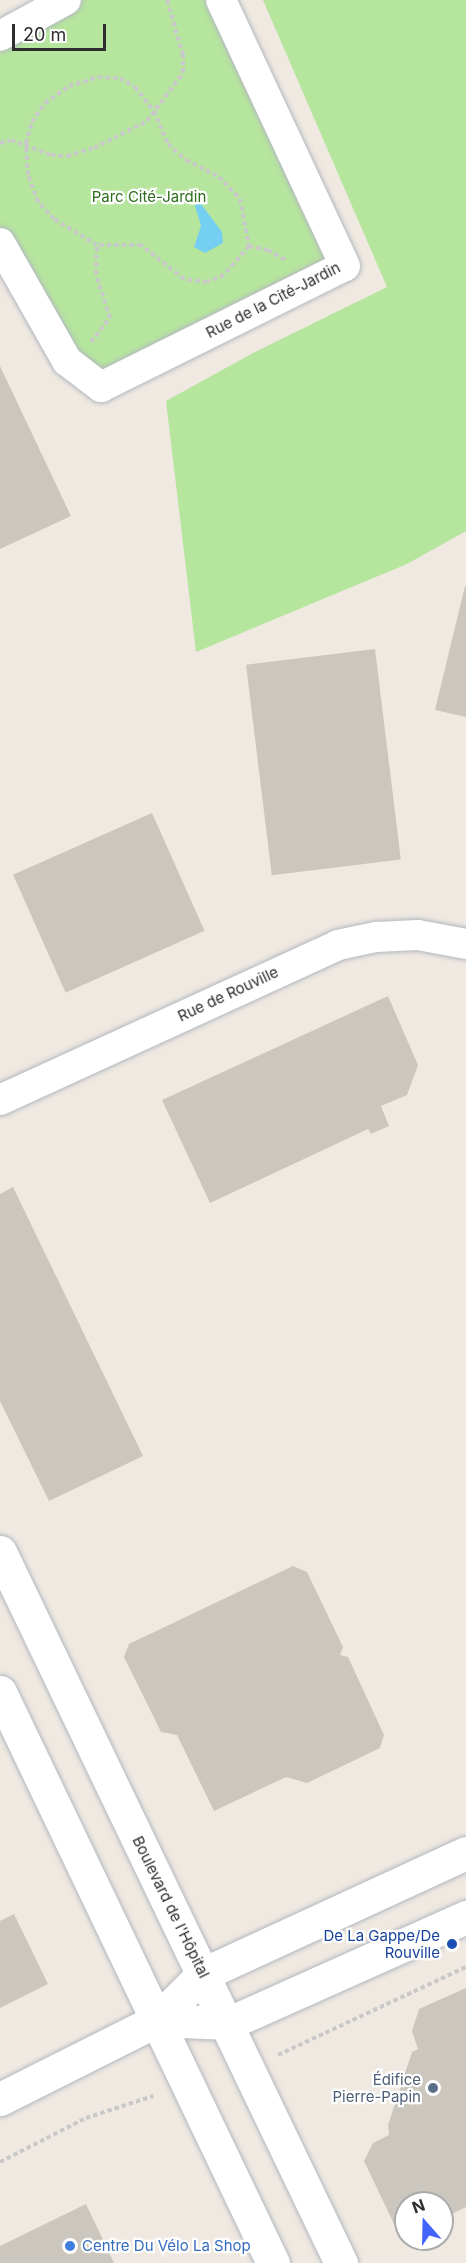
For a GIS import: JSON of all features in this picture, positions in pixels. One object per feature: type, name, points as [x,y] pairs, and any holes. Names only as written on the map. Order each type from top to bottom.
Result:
[{"type":"main road","name":"Boulevard de l'Hôpital","points":[[0,1552],[203,1974],[229,2023],[340,2263]]},
{"type":"main road","points":[[0,1692],[273,2263]]},
{"type":"main road","points":[[0,2099],[157,2020],[203,1974],[466,1852]]},
{"type":"main road","points":[[157,2020],[229,2023],[466,1917]]},
{"type":"street","points":[[0,36],[66,0]]},
{"type":"street","name":"Rue de la Cité-Jardin","points":[[0,243],[67,361],[101,387],[345,266],[221,0]]},
{"type":"street","name":"Rue de Rouville","points":[[0,1100],[338,945],[376,937],[418,935],[466,944]]},
{"type":"path","points":[[0,143],[11,140],[26,143],[51,155],[67,156],[126,133],[147,121],[183,73],[183,55],[167,0]]},
{"type":"path","points":[[98,77],[120,78],[135,87],[154,111],[168,144],[186,160],[219,177],[240,199],[249,246],[224,275],[207,282],[184,279],[141,245],[97,245],[62,225],[38,202],[28,175],[26,143],[32,122],[45,103],[69,86],[98,77]]},
{"type":"path","points":[[67,361],[89,344],[110,318],[96,274],[97,245]]},
{"type":"path","points":[[278,2055],[466,1967]]},
{"type":"path","points":[[0,2163],[86,2118],[153,2096]]},
{"type":"green space","name":"Parc Cité-Jardin","points":[[66,0],[221,0],[345,266],[101,387],[0,243],[0,36]]},
{"type":"green space","points":[[263,0],[466,0],[466,531],[407,564],[196,652],[166,401],[253,353],[387,287]]},
{"type":"water","points":[[198,200],[222,232],[223,243],[205,253],[194,247],[201,226],[195,206]]},
{"type":"building","points":[[0,366],[71,516],[0,549]]},
{"type":"building","points":[[466,586],[466,717],[435,710]]},
{"type":"building","points":[[375,649],[401,859],[272,875],[246,665]]},
{"type":"building","points":[[152,813],[204,931],[66,993],[13,875]]},
{"type":"building","points":[[388,996],[418,1065],[407,1095],[381,1106],[389,1126],[371,1134],[368,1129],[210,1203],[162,1100]]},
{"type":"building","points":[[13,1187],[143,1456],[49,1501],[0,1401],[0,1194]]},
{"type":"building","points":[[293,1566],[307,1572],[343,1647],[340,1655],[348,1657],[384,1735],[380,1748],[307,1783],[286,1777],[214,1811],[177,1735],[161,1732],[124,1657],[129,1644]]},
{"type":"building","points":[[14,1914],[48,1984],[0,2008],[0,1921]]},
{"type":"building","name":"Édifice Pierre-Papin","points":[[466,1988],[466,2207],[454,2213],[454,2191],[394,2191],[394,2224],[364,2161],[373,2143],[389,2135],[388,2125],[412,2052],[418,2049],[412,2031],[419,2009]]},
{"type":"building","points":[[86,2204],[114,2263],[0,2263],[0,2246]]},
{"type":"place","name":"De La Gappe/De Rouville","points":[[452,1944]]},
{"type":"place","name":"Édifice Pierre-Papin","points":[[433,2088]]},
{"type":"place","name":"Centre Du Vélo La Shop","points":[[70,2246]]}]
